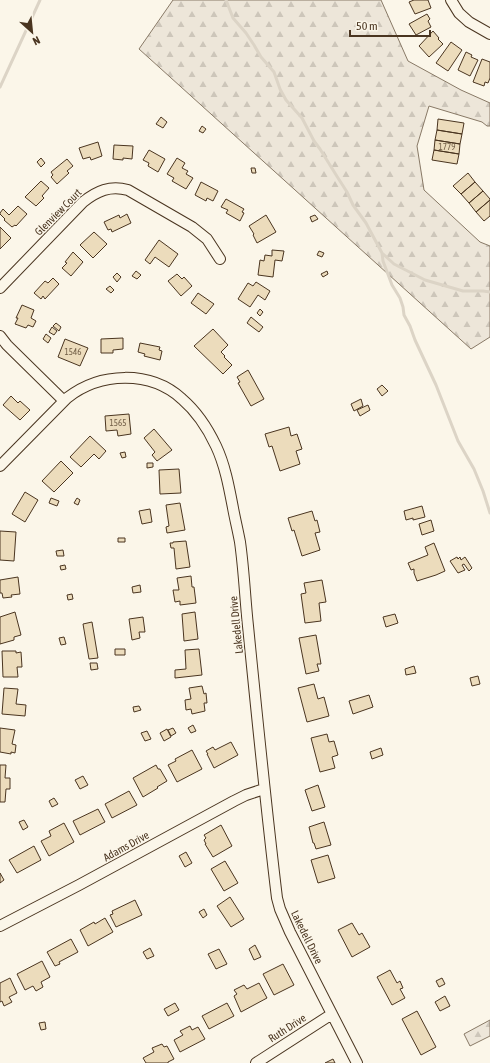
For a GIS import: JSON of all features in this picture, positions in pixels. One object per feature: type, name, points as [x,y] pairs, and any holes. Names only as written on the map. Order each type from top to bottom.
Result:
[{"type":"street","points":[[451,0],[459,13],[469,22],[490,34]]},
{"type":"street","name":"Glenview Court","points":[[0,288],[83,202],[90,196],[108,188],[121,188],[128,190],[192,227],[207,239],[220,259]]},
{"type":"street","points":[[0,336],[7,345],[64,401]]},
{"type":"street","name":"Lakedell Drive","points":[[0,466],[64,401],[75,392],[88,385],[110,379],[143,379],[166,387],[182,399],[195,412],[216,446],[229,484],[240,543],[264,789],[277,898],[290,932],[357,1063]]},
{"type":"street","name":"Adams Drive","points":[[0,926],[234,801],[264,789]]},
{"type":"street","name":"Ruth Drive","points":[[256,1063],[332,1014]]},
{"type":"green space","points":[[173,0],[381,0],[408,61],[461,90],[490,103],[490,126],[487,126],[482,122],[429,106],[417,146],[424,190],[480,242],[490,246],[490,337],[471,349],[139,49]]},
{"type":"green space","points":[[490,1020],[490,1036],[470,1046],[464,1034]]},
{"type":"building","points":[[414,0],[428,0],[431,8],[415,14],[409,2]]},
{"type":"building","points":[[427,14],[430,19],[428,21],[431,27],[416,35],[409,24]]},
{"type":"building","points":[[433,31],[443,44],[429,57],[419,46]]},
{"type":"building","points":[[451,42],[462,50],[448,71],[436,63]]},
{"type":"building","points":[[466,52],[472,55],[471,57],[478,60],[470,76],[458,70]]},
{"type":"building","points":[[482,59],[490,62],[490,78],[488,83],[485,82],[484,86],[473,82]]},
{"type":"building","points":[[161,117],[167,122],[163,128],[156,124]]},
{"type":"building","points":[[438,119],[464,123],[462,134],[437,130]]},
{"type":"building","points":[[202,126],[206,129],[203,133],[199,131]]},
{"type":"building","points":[[437,130],[462,134],[460,144],[435,140]]},
{"type":"building","points":[[435,140],[460,144],[459,154],[434,150]]},
{"type":"building","points":[[98,142],[102,156],[91,160],[90,157],[83,159],[79,148]]},
{"type":"building","points":[[114,145],[133,146],[132,159],[113,159]]},
{"type":"building","points":[[149,150],[165,159],[158,172],[148,166],[149,163],[143,160]]},
{"type":"building","points":[[434,150],[459,154],[457,164],[432,160]]},
{"type":"building","points":[[41,158],[45,163],[41,167],[37,162]]},
{"type":"building","points":[[177,158],[185,163],[182,168],[188,171],[186,174],[193,178],[186,189],[172,181],[174,178],[167,174]]},
{"type":"building","points":[[67,159],[73,166],[67,171],[69,173],[57,184],[51,177],[53,175],[51,172]]},
{"type":"building","points":[[251,168],[255,168],[256,173],[252,173]]},
{"type":"building","points":[[468,173],[475,182],[461,194],[453,186]]},
{"type":"building","points":[[41,181],[49,188],[42,196],[44,198],[36,206],[25,197]]},
{"type":"building","points":[[201,182],[218,191],[213,201],[207,198],[206,201],[195,195]]},
{"type":"building","points":[[475,182],[483,191],[469,203],[461,194]]},
{"type":"building","points":[[483,191],[490,200],[476,212],[469,203]]},
{"type":"building","points":[[226,199],[244,209],[242,212],[244,213],[240,221],[226,213],[228,210],[221,207]]},
{"type":"building","points":[[490,200],[490,216],[484,221],[476,212]]},
{"type":"building","points":[[18,206],[27,214],[16,226],[15,225],[12,227],[4,220],[5,219],[0,213],[3,209],[9,215]]},
{"type":"building","points":[[127,214],[131,223],[112,232],[111,229],[108,230],[104,222],[119,215],[120,218]]},
{"type":"building","points":[[266,215],[276,232],[257,243],[249,226]]},
{"type":"building","points":[[315,215],[318,219],[312,222],[310,217]]},
{"type":"building","points":[[0,227],[11,238],[0,249]]},
{"type":"building","points":[[94,232],[107,244],[93,258],[80,245]]},
{"type":"building","points":[[159,240],[178,254],[169,267],[155,257],[150,264],[145,260]]},
{"type":"building","points":[[272,250],[284,251],[282,261],[275,260],[273,277],[258,275],[260,260],[264,261],[265,255],[272,256]]},
{"type":"building","points":[[319,251],[324,253],[322,257],[317,255]]},
{"type":"building","points":[[73,252],[83,262],[71,276],[62,268],[67,263],[65,262]]},
{"type":"building","points":[[136,271],[141,275],[137,279],[132,276]]},
{"type":"building","points":[[327,271],[328,274],[323,277],[321,274]]},
{"type":"building","points":[[117,273],[121,277],[117,282],[113,277]]},
{"type":"building","points":[[177,274],[182,279],[184,277],[192,286],[181,296],[168,281]]},
{"type":"building","points":[[53,278],[59,284],[45,299],[43,296],[41,299],[34,293],[45,281],[48,283]]},
{"type":"building","points":[[256,282],[270,291],[265,300],[258,295],[250,307],[238,299],[248,283],[253,286]]},
{"type":"building","points":[[110,286],[114,290],[111,293],[106,289]]},
{"type":"building","points":[[198,293],[214,304],[206,314],[191,303]]},
{"type":"building","points":[[22,305],[34,310],[31,318],[36,321],[33,327],[28,325],[26,328],[15,324]]},
{"type":"building","points":[[260,309],[263,312],[260,316],[257,313]]},
{"type":"building","points":[[251,317],[263,327],[259,332],[247,323]]},
{"type":"building","points":[[56,323],[61,327],[59,331],[53,326]]},
{"type":"building","points":[[52,327],[57,331],[54,335],[49,332]]},
{"type":"building","points":[[213,329],[228,345],[221,352],[232,365],[223,374],[194,346]]},
{"type":"building","points":[[46,334],[51,338],[48,343],[43,339]]},
{"type":"building","points":[[123,338],[123,349],[113,350],[113,353],[101,353],[101,339]]},
{"type":"building","points":[[65,339],[88,348],[80,366],[58,357]]},
{"type":"building","points":[[140,343],[160,347],[159,350],[162,351],[160,360],[144,356],[145,354],[138,352]]},
{"type":"building","points":[[248,370],[264,399],[251,406],[238,383],[240,382],[237,377]]},
{"type":"building","points":[[382,385],[388,391],[382,396],[377,389]]},
{"type":"building","points":[[11,396],[18,403],[20,401],[30,410],[20,420],[3,405]]},
{"type":"building","points":[[361,399],[363,406],[354,411],[351,404]]},
{"type":"building","points":[[368,405],[370,410],[360,416],[357,410]]},
{"type":"building","points":[[129,414],[131,434],[118,436],[117,430],[106,431],[105,416]]},
{"type":"building","points":[[289,427],[291,436],[297,434],[302,449],[296,451],[300,464],[280,471],[272,446],[269,447],[265,434]]},
{"type":"building","points":[[154,429],[172,450],[157,461],[152,455],[155,452],[144,438]]},
{"type":"building","points":[[90,436],[106,451],[99,459],[94,454],[81,467],[70,457]]},
{"type":"building","points":[[125,452],[126,457],[122,458],[120,453]]},
{"type":"building","points":[[61,461],[73,473],[54,492],[42,481]]},
{"type":"building","points":[[147,463],[153,463],[153,467],[147,468]]},
{"type":"building","points":[[179,469],[181,493],[160,494],[159,470]]},
{"type":"building","points":[[25,492],[38,500],[25,522],[12,514]]},
{"type":"building","points":[[51,498],[59,501],[57,506],[49,503]]},
{"type":"building","points":[[77,498],[80,500],[78,505],[74,503]]},
{"type":"building","points":[[180,503],[185,530],[167,533],[166,527],[169,526],[166,505]]},
{"type":"building","points":[[422,506],[425,517],[406,520],[404,511]]},
{"type":"building","points":[[150,509],[152,522],[142,524],[139,511]]},
{"type":"building","points":[[312,511],[315,521],[317,520],[320,532],[315,533],[320,550],[302,556],[294,530],[292,531],[288,518]]},
{"type":"building","points":[[431,520],[434,531],[422,535],[419,524]]},
{"type":"building","points":[[0,531],[16,532],[14,561],[0,560]]},
{"type":"building","points":[[118,538],[125,538],[125,542],[118,542]]},
{"type":"building","points":[[186,541],[190,567],[176,569],[174,548],[171,548],[170,543]]},
{"type":"building","points":[[434,543],[445,571],[417,581],[414,569],[411,570],[408,563],[428,555],[425,547]]},
{"type":"building","points":[[63,550],[64,556],[57,556],[56,551]]},
{"type":"building","points":[[457,557],[458,559],[460,557],[461,560],[465,557],[472,568],[469,571],[464,564],[462,565],[465,570],[458,573],[450,561]]},
{"type":"building","points":[[65,565],[66,569],[61,570],[60,566]]},
{"type":"building","points":[[191,576],[196,603],[180,605],[180,601],[175,602],[173,590],[179,590],[177,578]]},
{"type":"building","points":[[18,577],[20,594],[3,598],[2,593],[0,593],[0,580]]},
{"type":"building","points":[[322,580],[326,602],[319,603],[321,621],[305,623],[301,594],[306,593],[304,583]]},
{"type":"building","points":[[140,585],[141,592],[133,593],[132,587]]},
{"type":"building","points":[[72,594],[73,599],[68,600],[67,595]]},
{"type":"building","points":[[15,612],[21,635],[14,637],[14,640],[0,644],[0,617]]},
{"type":"building","points":[[195,612],[198,639],[184,641],[182,614]]},
{"type":"building","points":[[395,614],[398,623],[386,627],[383,617]]},
{"type":"building","points":[[143,617],[145,632],[139,632],[140,638],[132,640],[129,619]]},
{"type":"building","points":[[92,622],[98,658],[89,659],[83,624]]},
{"type":"building","points":[[316,635],[321,664],[317,664],[319,671],[306,674],[299,638]]},
{"type":"building","points":[[64,637],[66,644],[61,645],[59,638]]},
{"type":"building","points":[[115,649],[125,649],[125,655],[115,655]]},
{"type":"building","points":[[199,649],[202,675],[175,678],[175,670],[186,669],[185,650]]},
{"type":"building","points":[[2,651],[16,651],[16,653],[21,652],[22,667],[17,667],[18,677],[3,677]]},
{"type":"building","points":[[90,663],[97,663],[98,669],[91,670]]},
{"type":"building","points":[[414,666],[416,673],[406,675],[405,669]]},
{"type":"building","points":[[478,676],[480,684],[472,686],[470,678]]},
{"type":"building","points":[[314,684],[318,699],[324,697],[329,716],[307,722],[298,688]]},
{"type":"building","points":[[202,686],[204,694],[206,693],[207,703],[204,703],[205,711],[192,714],[191,709],[186,710],[185,700],[191,699],[189,688]]},
{"type":"building","points":[[4,688],[18,689],[16,704],[26,705],[25,716],[2,714]]},
{"type":"building","points":[[369,695],[373,707],[353,714],[349,701]]},
{"type":"building","points":[[139,706],[141,710],[134,712],[133,707]]},
{"type":"building","points":[[193,725],[196,731],[191,733],[188,728]]},
{"type":"building","points":[[0,728],[15,730],[12,744],[16,745],[15,753],[11,752],[11,754],[0,752]]},
{"type":"building","points":[[173,728],[176,733],[171,736],[168,730]]},
{"type":"building","points":[[167,729],[171,737],[164,741],[160,733]]},
{"type":"building","points":[[147,731],[151,739],[145,741],[141,733]]},
{"type":"building","points":[[327,734],[329,742],[334,741],[338,755],[332,757],[335,768],[320,772],[311,738]]},
{"type":"building","points":[[231,742],[238,755],[214,768],[206,751],[213,747],[215,750]]},
{"type":"building","points":[[381,748],[383,755],[372,759],[370,752]]},
{"type":"building","points":[[192,750],[202,769],[177,782],[168,765],[176,761],[175,759]]},
{"type":"building","points":[[0,765],[6,765],[5,778],[10,778],[10,789],[6,789],[5,802],[0,802]]},
{"type":"building","points":[[156,765],[167,781],[143,797],[133,778]]},
{"type":"building","points":[[83,776],[88,785],[80,789],[75,780]]},
{"type":"building","points":[[318,785],[325,807],[312,811],[305,790]]},
{"type":"building","points":[[129,791],[137,805],[112,818],[105,804]]},
{"type":"building","points":[[54,798],[58,804],[52,807],[49,801]]},
{"type":"building","points":[[98,809],[105,822],[80,835],[73,821]]},
{"type":"building","points":[[24,820],[28,827],[23,830],[19,822]]},
{"type":"building","points":[[324,822],[331,845],[316,849],[309,827]]},
{"type":"building","points":[[64,823],[74,842],[49,856],[41,841],[51,836],[49,831]]},
{"type":"building","points":[[221,825],[232,846],[213,857],[205,844],[204,840],[206,838],[204,835]]},
{"type":"building","points":[[34,846],[41,860],[17,873],[9,860]]},
{"type":"building","points":[[186,852],[192,863],[185,867],[179,856]]},
{"type":"building","points":[[328,855],[335,878],[318,883],[311,860]]},
{"type":"building","points":[[225,861],[238,883],[224,891],[211,869]]},
{"type":"building","points":[[0,873],[4,880],[0,883]]},
{"type":"building","points":[[230,897],[244,919],[231,927],[217,906]]},
{"type":"building","points":[[135,900],[142,915],[116,927],[110,915],[113,914],[112,911]]},
{"type":"building","points":[[204,909],[207,915],[203,918],[199,912]]},
{"type":"building","points":[[105,918],[113,932],[88,946],[80,930]]},
{"type":"building","points":[[352,923],[359,935],[362,933],[370,947],[352,957],[338,930]]},
{"type":"building","points":[[71,939],[78,952],[59,962],[60,964],[55,966],[47,952]]},
{"type":"building","points":[[255,945],[261,957],[254,960],[249,949]]},
{"type":"building","points":[[150,948],[154,956],[147,959],[143,952]]},
{"type":"building","points":[[219,949],[227,964],[216,969],[208,954]]},
{"type":"building","points":[[42,961],[50,977],[41,982],[43,987],[36,991],[33,986],[25,990],[17,974]]},
{"type":"building","points":[[283,964],[294,985],[274,995],[263,974]]},
{"type":"building","points":[[390,970],[397,983],[400,981],[403,988],[400,989],[405,998],[392,1005],[377,977]]},
{"type":"building","points":[[10,978],[17,993],[9,997],[12,1002],[4,1006],[2,1001],[0,1002],[0,983]]},
{"type":"building","points":[[442,978],[445,984],[439,987],[436,981]]},
{"type":"building","points":[[259,983],[267,998],[241,1012],[234,996],[237,994],[234,990],[244,985],[247,989]]},
{"type":"building","points":[[445,996],[450,1006],[440,1011],[435,1002]]},
{"type":"building","points":[[175,1003],[179,1010],[168,1016],[164,1009]]},
{"type":"building","points":[[227,1003],[234,1016],[209,1029],[202,1016]]},
{"type":"building","points":[[417,1011],[436,1047],[421,1055],[402,1019]]},
{"type":"building","points":[[45,1022],[46,1029],[41,1030],[39,1023]]},
{"type":"building","points":[[190,1026],[192,1030],[198,1027],[205,1039],[180,1052],[174,1040],[183,1035],[180,1031]]},
{"type":"building","points":[[162,1044],[164,1047],[167,1046],[174,1059],[168,1063],[146,1063],[143,1058],[154,1052],[152,1048]]},
{"type":"building","points":[[333,1059],[335,1063],[325,1063]]},
{"type":"waterway","points":[[0,87],[40,0]]},
{"type":"waterway","points":[[226,0],[233,18],[246,33],[261,57],[274,72],[286,100],[302,118],[314,141],[347,192],[353,205],[366,223],[382,253],[394,264],[425,280],[463,291],[490,292]]},
{"type":"waterway","points":[[382,253],[383,261],[392,285],[400,298],[404,315],[436,385],[458,441],[474,469],[490,513]]}]
